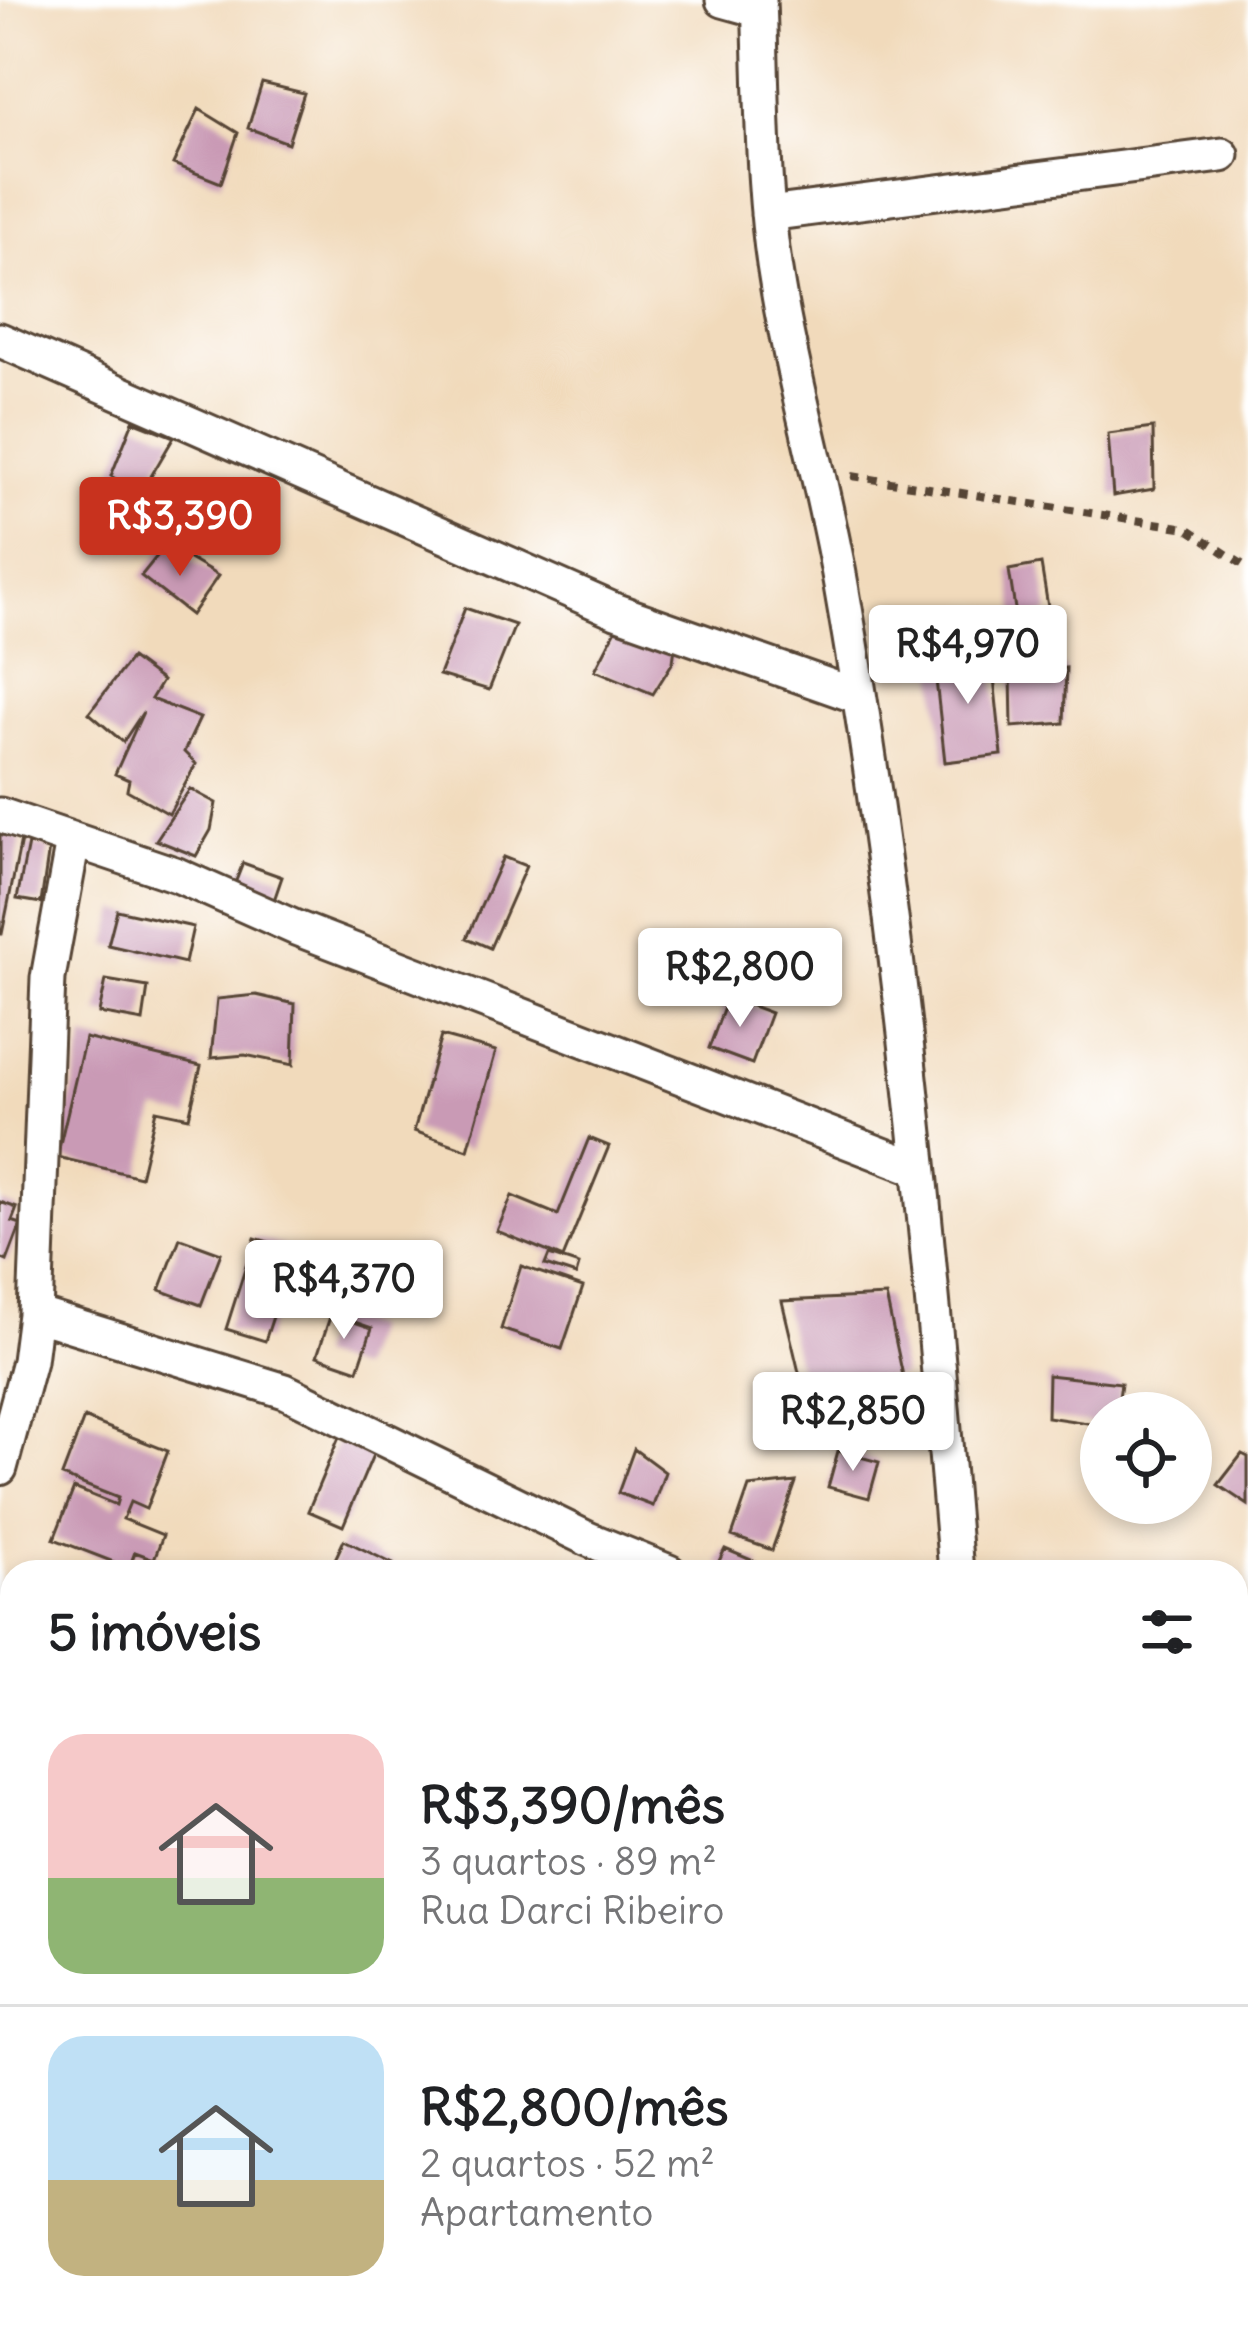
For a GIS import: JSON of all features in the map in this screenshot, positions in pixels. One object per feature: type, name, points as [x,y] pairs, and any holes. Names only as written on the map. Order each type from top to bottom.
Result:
[{"type":"street","points":[[723,0],[759,5],[768,214],[842,588],[919,1169],[955,1560]]},
{"type":"street","points":[[768,214],[1222,155]]},
{"type":"street","points":[[0,340],[616,610],[857,696]]},
{"type":"street","points":[[0,814],[177,875],[296,928],[919,1169]]},
{"type":"street","points":[[0,1468],[29,1361],[48,978],[74,841]]},
{"type":"street","points":[[34,1314],[285,1391],[639,1560]]},
{"type":"path","points":[[815,470],[1186,528],[1248,568]]},
{"type":"building","points":[[262,83],[304,93],[288,143],[248,128]]},
{"type":"building","points":[[199,109],[238,133],[221,183],[173,164]]},
{"type":"building","points":[[133,421],[174,437],[140,495],[111,476]]},
{"type":"building","points":[[1153,428],[1154,489],[1113,496],[1108,434]]},
{"type":"building","points":[[166,545],[218,576],[191,615],[141,576]]},
{"type":"building","points":[[1041,564],[1049,613],[1017,622],[1009,570]]},
{"type":"building","points":[[465,608],[515,625],[489,690],[439,675]]},
{"type":"building","points":[[622,618],[676,640],[673,662],[653,694],[595,670]]},
{"type":"building","points":[[991,649],[1002,755],[945,762],[934,662]]},
{"type":"building","points":[[131,658],[162,681],[151,699],[200,718],[184,752],[196,764],[169,814],[127,790],[129,780],[115,774],[143,712],[123,742],[89,713]]},
{"type":"building","points":[[1066,668],[1064,723],[1012,727],[1011,673]]},
{"type":"building","points":[[190,789],[216,803],[211,830],[196,856],[156,840]]},
{"type":"building","points":[[0,830],[21,840],[2,934],[0,934]]},
{"type":"building","points":[[28,844],[49,848],[41,903],[17,899]]},
{"type":"building","points":[[503,857],[526,866],[490,948],[467,938]]},
{"type":"building","points":[[243,863],[282,877],[272,906],[232,891]]},
{"type":"building","points":[[117,910],[193,927],[185,963],[108,945]]},
{"type":"building","points":[[791,947],[823,947],[823,975],[790,973]]},
{"type":"building","points":[[106,980],[148,987],[143,1021],[99,1013]]},
{"type":"building","points":[[256,995],[295,1004],[293,1065],[245,1055],[211,1058],[217,999]]},
{"type":"building","points":[[728,997],[771,1013],[752,1064],[709,1048]]},
{"type":"building","points":[[441,1036],[496,1051],[468,1150],[414,1131]]},
{"type":"building","points":[[85,1038],[201,1066],[189,1117],[156,1110],[140,1177],[57,1157]]},
{"type":"building","points":[[589,1138],[609,1146],[563,1258],[497,1231],[512,1196],[558,1215]]},
{"type":"building","points":[[0,1202],[17,1208],[12,1221],[21,1224],[7,1261],[0,1258]]},
{"type":"building","points":[[180,1238],[221,1253],[201,1305],[160,1290]]},
{"type":"building","points":[[255,1238],[295,1250],[265,1341],[226,1329]]},
{"type":"building","points":[[549,1255],[579,1265],[576,1275],[545,1265]]},
{"type":"building","points":[[521,1266],[583,1287],[562,1349],[501,1329]]},
{"type":"building","points":[[886,1296],[903,1376],[802,1385],[782,1301]]},
{"type":"building","points":[[331,1314],[372,1328],[358,1370],[317,1356]]},
{"type":"building","points":[[1048,1375],[1121,1383],[1120,1392],[1080,1392],[1080,1422],[1047,1417]]},
{"type":"building","points":[[84,1418],[168,1451],[146,1509],[130,1502],[123,1519],[163,1535],[154,1559],[135,1552],[132,1560],[108,1560],[54,1539],[74,1488],[116,1505],[118,1498],[62,1476]]},
{"type":"building","points":[[340,1435],[375,1450],[343,1526],[308,1511]]},
{"type":"building","points":[[634,1449],[665,1472],[653,1506],[618,1493]]},
{"type":"building","points":[[838,1451],[879,1462],[869,1498],[828,1487]]},
{"type":"building","points":[[1242,1454],[1248,1457],[1248,1505],[1218,1485]]},
{"type":"building","points":[[796,1482],[772,1550],[732,1536],[749,1487]]},
{"type":"building","points":[[344,1540],[385,1560],[335,1560]]},
{"type":"building","points":[[725,1549],[751,1560],[720,1560]]}]
